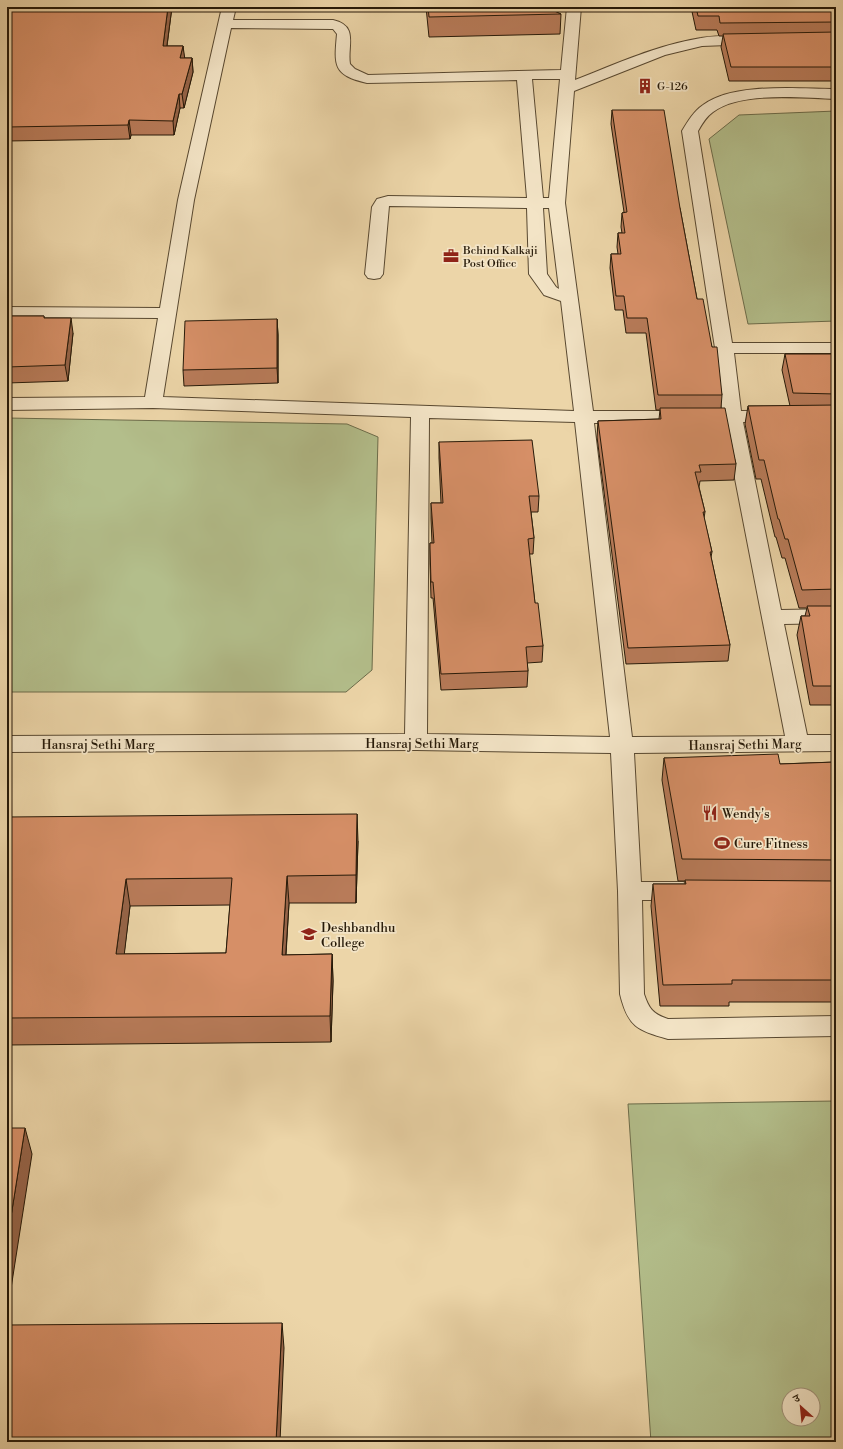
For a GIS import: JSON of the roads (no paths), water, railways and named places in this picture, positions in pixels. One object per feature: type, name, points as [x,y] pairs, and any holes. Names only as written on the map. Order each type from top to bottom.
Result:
[{"type":"street","points":[[153,402],[186,200],[229,7]]},
{"type":"street","points":[[574,7],[569,81],[557,203],[570,300],[622,745],[630,891],[632,994],[636,1008],[647,1023],[668,1029],[836,1026]]},
{"type":"street","points":[[225,24],[332,24],[338,26],[344,34],[342,62],[344,67],[354,76],[367,79],[524,76],[569,81],[660,52],[702,42],[766,40]]},
{"type":"street","points":[[524,76],[535,202],[538,274],[550,291],[570,300]]},
{"type":"street","points":[[797,742],[732,416],[724,348],[690,131],[699,116],[708,108],[712,105],[732,98],[753,94],[836,94]]},
{"type":"street","points":[[374,274],[380,207],[384,202],[557,203]]},
{"type":"street","points":[[7,312],[168,313]]},
{"type":"street","points":[[724,348],[836,348]]},
{"type":"street","points":[[7,404],[153,402],[584,417],[836,416]]},
{"type":"street","points":[[416,742],[420,412]]},
{"type":"street","points":[[771,616],[836,616]]},
{"type":"street","name":"Hansraj Sethi Marg","points":[[7,744],[416,742],[622,745],[797,742],[836,743]]},
{"type":"street","points":[[630,891],[701,891]]},
{"type":"place","name":"G-126","points":[[645,86]]},
{"type":"place","name":"Behind Kalkaji Post Office","points":[[451,256]]},
{"type":"place","name":"Wendy's","points":[[710,813]]},
{"type":"place","name":"Cure Fitness","points":[[722,843]]},
{"type":"place","name":"Deshbandhu College","points":[[309,934]]}]
